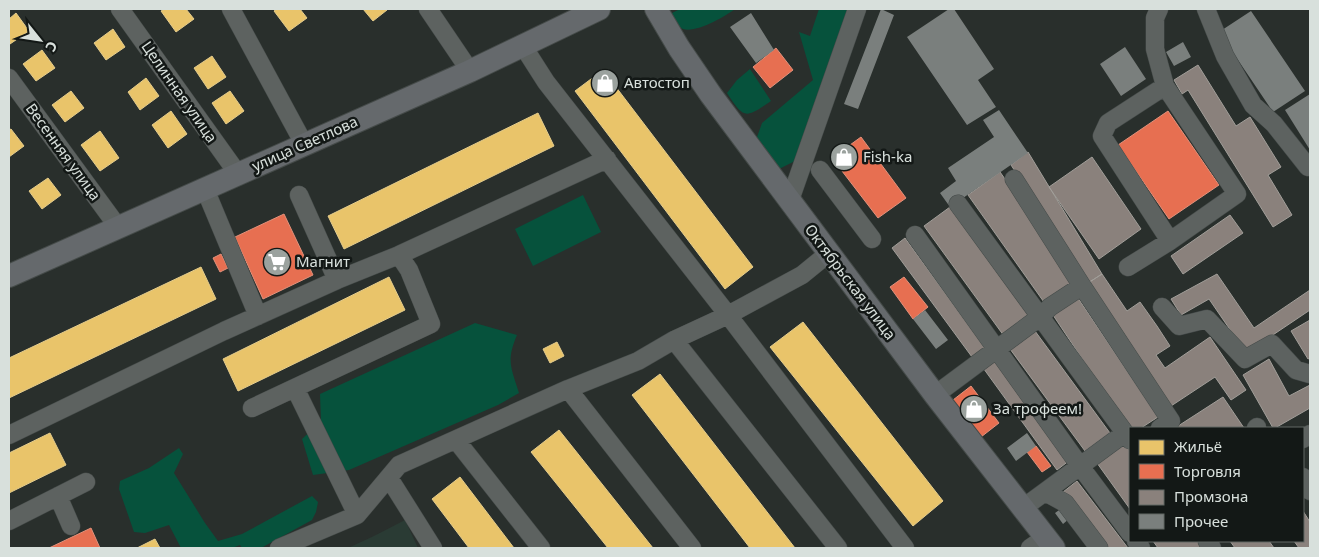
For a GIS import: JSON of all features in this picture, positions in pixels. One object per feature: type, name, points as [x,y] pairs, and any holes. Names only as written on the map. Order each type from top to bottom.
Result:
[{"type":"main road","name":"улица Светлова","points":[[9,276],[470,71],[596,9]]},
{"type":"main road","name":"Октябрьская улица","points":[[656,9],[679,48],[711,95],[935,395],[1024,508],[1043,545]]},
{"type":"street","name":"Целинная улица","points":[[120,9],[238,174]]},
{"type":"street","points":[[231,9],[304,144]]},
{"type":"street","points":[[428,9],[470,71]]},
{"type":"street","points":[[790,200],[856,9]]},
{"type":"street","points":[[1128,267],[1170,241],[1236,194],[1165,86],[1155,49],[1154,18],[1159,9]]},
{"type":"street","points":[[1206,9],[1225,56],[1252,105],[1274,124],[1308,166]]},
{"type":"street","points":[[523,46],[546,82],[728,315],[905,548]]},
{"type":"street","name":"Весенняя улица","points":[[9,78],[118,227]]},
{"type":"street","points":[[1165,86],[1108,123],[1102,136],[1170,241]]},
{"type":"street","points":[[9,435],[258,316],[398,255],[606,159]]},
{"type":"street","points":[[820,170],[872,239]]},
{"type":"street","points":[[1014,179],[1171,421],[1162,427]]},
{"type":"street","points":[[205,189],[258,316]]},
{"type":"street","points":[[299,195],[337,280]]},
{"type":"street","points":[[958,204],[1127,436],[1080,466],[1024,508]]},
{"type":"street","points":[[915,235],[1129,533]]},
{"type":"street","points":[[278,548],[357,515],[399,465],[568,390],[638,362],[674,340],[728,315],[802,274],[829,253]]},
{"type":"street","points":[[252,408],[431,324],[409,270],[398,255]]},
{"type":"street","points":[[935,395],[1040,317],[1050,307],[1082,286]]},
{"type":"street","points":[[1162,307],[1179,326],[1207,319],[1245,360],[1272,344],[1296,370],[1310,374]]},
{"type":"street","points":[[674,340],[838,548]]},
{"type":"street","points":[[296,388],[357,515]]},
{"type":"street","points":[[568,390],[692,548]]},
{"type":"street","points":[[456,440],[541,548]]},
{"type":"street","points":[[388,478],[433,548]]},
{"type":"street","points":[[1304,479],[1310,491]]},
{"type":"street","points":[[9,520],[86,482]]},
{"type":"street","points":[[1045,492],[1065,503],[1099,548]]},
{"type":"street","points":[[58,496],[71,526]]},
{"type":"shaded area","points":[[405,520],[418,548],[348,548],[374,536]]},
{"type":"green space","points":[[680,9],[735,9],[703,27],[689,30],[679,27],[670,14]]},
{"type":"green space","points":[[819,9],[850,9],[795,161],[779,169],[757,137],[762,123],[813,80],[799,32],[810,36]]},
{"type":"green space","points":[[750,69],[771,101],[756,111],[746,114],[737,108],[727,93],[737,80]]},
{"type":"green space","points":[[583,195],[601,232],[533,266],[515,229]]},
{"type":"green space","points":[[475,323],[517,335],[512,351],[511,364],[519,393],[498,405],[349,470],[313,475],[302,439],[321,421],[320,394]]},
{"type":"green space","points":[[179,448],[183,454],[174,473],[218,541],[242,534],[312,496],[318,502],[312,520],[261,548],[242,548],[240,545],[232,548],[181,548],[169,525],[145,533],[134,532],[119,489],[120,481],[149,468]]},
{"type":"building: Жильё","points":[[165,9],[186,9],[194,19],[176,32],[161,11]]},
{"type":"building: Жильё","points":[[277,9],[300,9],[307,18],[289,31],[274,11]]},
{"type":"building: Жильё","points":[[363,9],[386,9],[387,10],[373,21]]},
{"type":"building: Жильё","points":[[16,13],[29,31],[10,44],[9,19]]},
{"type":"building: Жильё","points":[[113,29],[125,47],[106,60],[94,43]]},
{"type":"building: Жильё","points":[[42,50],[55,68],[36,81],[23,64]]},
{"type":"building: Жильё","points":[[212,56],[226,77],[208,89],[194,68]]},
{"type":"building: Жильё","points":[[603,70],[753,267],[725,289],[575,91]]},
{"type":"building: Жильё","points":[[146,78],[159,96],[140,110],[128,92]]},
{"type":"building: Жильё","points":[[71,91],[84,108],[65,122],[52,105]]},
{"type":"building: Жильё","points":[[230,91],[244,111],[226,124],[212,103]]},
{"type":"building: Жильё","points":[[171,111],[187,134],[168,148],[152,125]]},
{"type":"building: Жильё","points":[[538,113],[554,146],[344,249],[328,216]]},
{"type":"building: Жильё","points":[[11,129],[24,146],[9,157],[9,130]]},
{"type":"building: Жильё","points":[[100,131],[119,158],[100,171],[81,145]]},
{"type":"building: Жильё","points":[[48,178],[61,195],[42,209],[29,191]]},
{"type":"building: Жильё","points":[[201,267],[216,299],[9,398],[9,358]]},
{"type":"building: Жильё","points":[[389,277],[405,310],[238,391],[223,359]]},
{"type":"building: Жильё","points":[[803,322],[943,501],[913,526],[770,347]]},
{"type":"building: Жильё","points":[[557,342],[564,356],[550,363],[543,349]]},
{"type":"building: Жильё","points":[[660,374],[795,548],[750,548],[632,395]]},
{"type":"building: Жильё","points":[[559,430],[653,548],[608,548],[531,452]]},
{"type":"building: Жильё","points":[[50,433],[66,465],[9,493],[9,453]]},
{"type":"building: Жильё","points":[[460,477],[514,548],[469,548],[432,499]]},
{"type":"building: Жильё","points":[[155,539],[160,548],[137,548]]},
{"type":"building: Торговля","points":[[776,48],[793,70],[770,88],[753,67]]},
{"type":"building: Торговля","points":[[1168,111],[1219,185],[1169,219],[1118,145]]},
{"type":"building: Торговля","points":[[861,137],[906,198],[878,218],[832,158]]},
{"type":"building: Торговля","name":"Магнит","points":[[284,214],[313,275],[263,299],[235,237]]},
{"type":"building: Торговля","points":[[221,254],[228,268],[220,272],[213,258]]},
{"type":"building: Торговля","points":[[904,277],[928,307],[913,319],[890,287]]},
{"type":"building: Торговля","name":"За трофеем!","points":[[971,386],[999,423],[981,437],[953,400]]},
{"type":"building: Торговля","points":[[1036,446],[1051,466],[1042,472],[1027,452]]},
{"type":"building: Торговля","points":[[91,528],[100,548],[49,548]]},
{"type":"building: Промзона","points":[[1198,65],[1236,126],[1250,117],[1281,167],[1268,175],[1292,215],[1273,227],[1188,90],[1182,94],[1174,80]]},
{"type":"building: Промзона","points":[[1028,152],[1102,274],[1088,283],[1011,165]]},
{"type":"building: Промзона","points":[[1092,157],[1141,229],[1099,259],[1049,187]]},
{"type":"building: Промзона","points":[[1000,172],[1078,282],[1046,305],[968,195]]},
{"type":"building: Промзона","points":[[950,207],[1030,317],[1004,336],[924,226]]},
{"type":"building: Промзона","points":[[1230,215],[1243,233],[1183,274],[1171,256]]},
{"type":"building: Промзона","points":[[905,238],[985,348],[972,357],[892,248]]},
{"type":"building: Промзона","points":[[1102,274],[1127,311],[1140,302],[1157,326],[1170,346],[1156,355],[1165,368],[1210,337],[1246,390],[1231,400],[1215,377],[1171,406],[1088,283]]},
{"type":"building: Промзона","points":[[1217,274],[1254,328],[1310,290],[1310,310],[1246,353],[1209,299],[1181,315],[1171,299]]},
{"type":"building: Промзона","points":[[1076,295],[1158,417],[1143,427],[1129,427],[1129,429],[1051,312]]},
{"type":"building: Промзона","points":[[1310,320],[1310,358],[1308,359],[1291,331]]},
{"type":"building: Промзона","points":[[1035,331],[1110,433],[1085,451],[1010,349]]},
{"type":"building: Промзона","points":[[994,356],[1070,460],[1057,470],[981,365]]},
{"type":"building: Промзона","points":[[1269,359],[1289,396],[1310,385],[1310,408],[1277,427],[1272,427],[1243,375]]},
{"type":"building: Промзона","points":[[1223,397],[1243,427],[1177,427]]},
{"type":"building: Промзона","points":[[1125,443],[1129,449],[1129,508],[1097,463]]},
{"type":"building: Промзона","points":[[1077,481],[1128,548],[1105,548],[1063,492]]},
{"type":"building: Промзона","points":[[1304,513],[1310,522],[1310,548],[1299,548],[1295,542],[1304,542]]},
{"type":"building: Промзона","points":[[1154,542],[1198,542],[1202,548],[1158,548]]},
{"type":"building: Промзона","points":[[1231,542],[1270,542],[1274,548],[1235,548]]},
{"type":"building: Прочее","points":[[881,9],[894,15],[858,109],[844,104]]},
{"type":"building: Прочее","points":[[949,9],[954,9],[994,69],[978,80],[996,107],[967,125],[907,37]]},
{"type":"building: Прочее","points":[[1251,11],[1305,91],[1273,112],[1219,32]]},
{"type":"building: Прочее","points":[[751,13],[774,50],[756,63],[730,27]]},
{"type":"building: Прочее","points":[[1183,42],[1191,57],[1174,66],[1166,52]]},
{"type":"building: Прочее","points":[[1125,47],[1146,79],[1121,96],[1100,64]]},
{"type":"building: Прочее","points":[[1310,94],[1310,150],[1285,110]]},
{"type":"building: Прочее","points":[[999,110],[1028,153],[950,207],[940,193],[956,181],[948,168],[994,137],[983,120]]},
{"type":"building: Прочее","points":[[925,310],[948,340],[936,349],[913,319]]},
{"type":"building: Прочее","points":[[1027,433],[1036,446],[1016,461],[1007,448]]},
{"type":"building: Прочее","points":[[1062,508],[1070,518],[1063,524],[1055,513]]},
{"type":"place","name":"Автостоп","points":[[605,83]]},
{"type":"place","name":"Fish-ka","points":[[844,157]]},
{"type":"place","name":"Магнит","points":[[277,262]]},
{"type":"place","name":"За трофеем!","points":[[974,409]]}]
